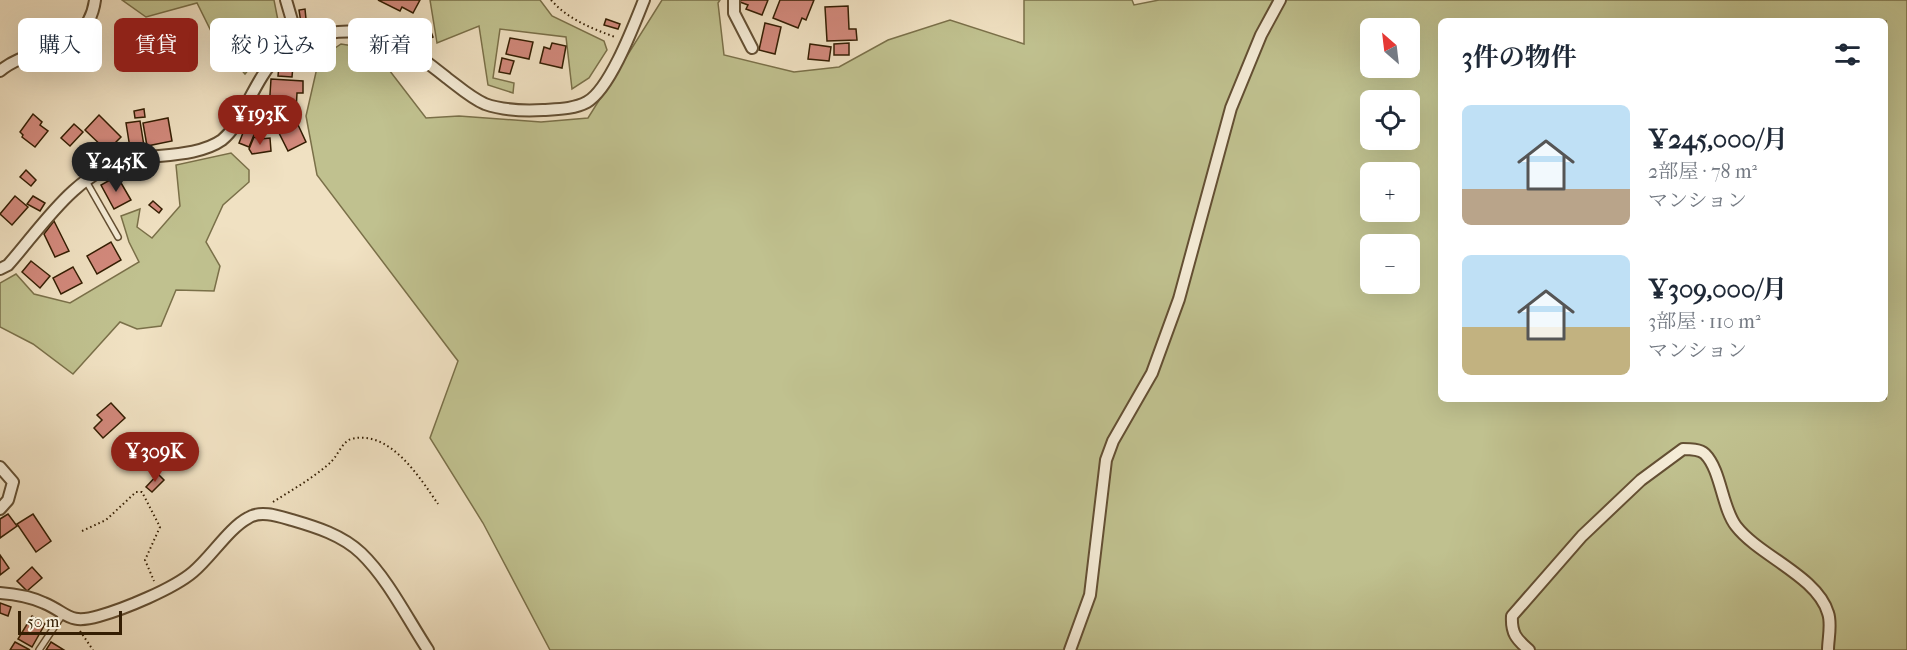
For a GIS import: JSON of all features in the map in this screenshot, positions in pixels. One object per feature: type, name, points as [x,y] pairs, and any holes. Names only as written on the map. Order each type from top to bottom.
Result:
[{"type":"street","points":[[0,71],[19,59],[53,49],[71,40],[89,21],[95,0]]},
{"type":"street","points":[[286,0],[291,18]]},
{"type":"street","points":[[336,33],[368,33],[386,38],[409,49],[466,93],[486,104],[535,111],[574,107],[588,102],[602,88],[626,42],[644,0]]},
{"type":"street","points":[[734,0],[734,14],[752,48]]},
{"type":"street","points":[[1070,650],[1090,596],[1106,460],[1113,441],[1152,373],[1179,299],[1231,108],[1261,35],[1280,0]]},
{"type":"street","points":[[0,269],[8,265],[68,196],[86,181],[117,164],[130,160],[177,154],[222,140],[236,125],[264,72]]},
{"type":"street","points":[[1529,650],[1517,640],[1511,629],[1512,616],[1582,536],[1641,480],[1683,449],[1699,451],[1706,455],[1716,474],[1733,523],[1744,536],[1802,579],[1819,597],[1829,615],[1828,650]]},
{"type":"street","points":[[0,467],[13,482],[8,500],[0,509]]},
{"type":"street","points":[[0,593],[14,594],[45,603],[67,616],[97,616],[158,592],[191,574],[248,517],[260,514],[318,528],[360,552],[388,588],[428,650]]},
{"type":"lane","points":[[86,181],[118,237]]},
{"type":"lane","points":[[39,650],[67,616]]},
{"type":"path","points":[[551,0],[561,11],[580,24],[626,42]]},
{"type":"path","points":[[273,503],[329,463],[352,439],[383,444],[398,453],[410,465],[438,504]]},
{"type":"path","points":[[82,531],[106,520],[136,492],[142,492],[160,527],[145,560],[158,592]]},
{"type":"path","points":[[67,616],[93,650]]},
{"type":"green space","points":[[122,0],[274,0],[278,18],[210,18],[210,29],[197,3],[146,17]]},
{"type":"green space","points":[[430,0],[540,0],[552,16],[604,41],[607,50],[589,78],[572,89],[566,37],[500,29],[493,78],[514,83],[513,93],[488,85],[479,26],[437,43]]},
{"type":"green space","points":[[662,0],[720,0],[718,3],[724,55],[794,72],[839,67],[888,40],[950,20],[1024,44],[1024,0],[1132,0],[1134,5],[1159,0],[1907,0],[1907,650],[550,650],[483,523],[430,438],[458,361],[317,175],[306,116],[316,72],[336,72],[336,47],[341,44],[348,45],[348,72],[391,72],[426,118],[459,116],[541,122],[588,118]]},
{"type":"green space","points":[[231,153],[249,170],[249,182],[223,205],[206,242],[220,266],[214,291],[176,290],[161,326],[137,329],[120,322],[73,374],[33,344],[0,327],[0,283],[16,274],[34,294],[70,303],[139,262],[129,242],[121,216],[140,209],[137,227],[152,238],[180,206],[176,165]]},
{"type":"building","points":[[378,0],[420,0],[413,13],[402,7],[400,11]]},
{"type":"building","points":[[741,0],[768,0],[762,15],[746,9],[748,5],[740,2]]},
{"type":"building","points":[[780,0],[814,0],[806,20],[802,18],[798,28],[773,18]]},
{"type":"building","points":[[848,6],[849,29],[856,29],[857,40],[827,41],[825,7]]},
{"type":"building","points":[[305,9],[306,18],[300,18],[299,10]]},
{"type":"building","points":[[606,19],[620,24],[618,29],[604,25]]},
{"type":"building","points":[[765,23],[781,27],[775,54],[759,50]]},
{"type":"building","points":[[510,38],[533,42],[529,59],[506,54]]},
{"type":"building","points":[[552,43],[566,46],[562,68],[540,63],[544,47],[550,49]]},
{"type":"building","points":[[849,43],[849,55],[834,55],[834,44]]},
{"type":"building","points":[[810,44],[831,47],[829,61],[808,59]]},
{"type":"building","points":[[502,58],[514,61],[510,74],[499,72]]},
{"type":"building","points":[[278,72],[292,72],[292,77],[278,76]]},
{"type":"building","points":[[271,79],[303,81],[303,93],[297,93],[296,111],[269,110]]},
{"type":"building","points":[[144,109],[145,117],[135,118],[134,111]]},
{"type":"building","points":[[292,112],[306,142],[288,151],[277,129],[283,126],[280,118]]},
{"type":"building","points":[[33,114],[42,122],[40,125],[48,131],[35,147],[22,137],[20,132]]},
{"type":"building","points":[[99,115],[121,137],[107,151],[85,130]]},
{"type":"building","points":[[168,118],[172,141],[147,146],[143,123]]},
{"type":"building","points":[[248,120],[258,125],[249,147],[239,143]]},
{"type":"building","points":[[140,121],[144,146],[130,148],[126,123]]},
{"type":"building","points":[[74,124],[83,132],[70,146],[61,138]]},
{"type":"building","points":[[254,137],[270,138],[271,151],[252,154],[249,149]]},
{"type":"building","points":[[26,170],[36,180],[31,186],[20,177]]},
{"type":"building","points":[[117,176],[131,200],[114,209],[101,185]]},
{"type":"building","points":[[15,196],[28,207],[12,225],[0,214]]},
{"type":"building","points":[[33,196],[45,203],[40,211],[27,204]]},
{"type":"building","points":[[153,201],[162,209],[159,213],[149,205]]},
{"type":"building","points":[[54,221],[69,251],[55,257],[44,234]]},
{"type":"building","points":[[111,242],[121,260],[97,274],[87,256]]},
{"type":"building","points":[[31,261],[50,276],[40,288],[22,272]]},
{"type":"building","points":[[73,267],[82,283],[61,294],[53,278]]},
{"type":"building","points":[[111,403],[125,418],[103,438],[94,428],[102,420],[97,415]]},
{"type":"building","points":[[158,474],[164,480],[152,492],[146,487]]},
{"type":"building","points":[[8,514],[17,526],[0,538],[0,519]]},
{"type":"building","points":[[33,514],[51,541],[36,552],[17,524]]},
{"type":"building","points":[[0,555],[9,568],[0,575]]},
{"type":"building","points":[[32,567],[42,578],[27,591],[17,581]]},
{"type":"building","points":[[0,603],[11,607],[8,616],[0,613]]},
{"type":"building","points":[[32,616],[45,624],[32,647],[18,639]]},
{"type":"building","points":[[15,642],[30,650],[10,650]]},
{"type":"building","points":[[51,642],[64,650],[46,650]]}]
